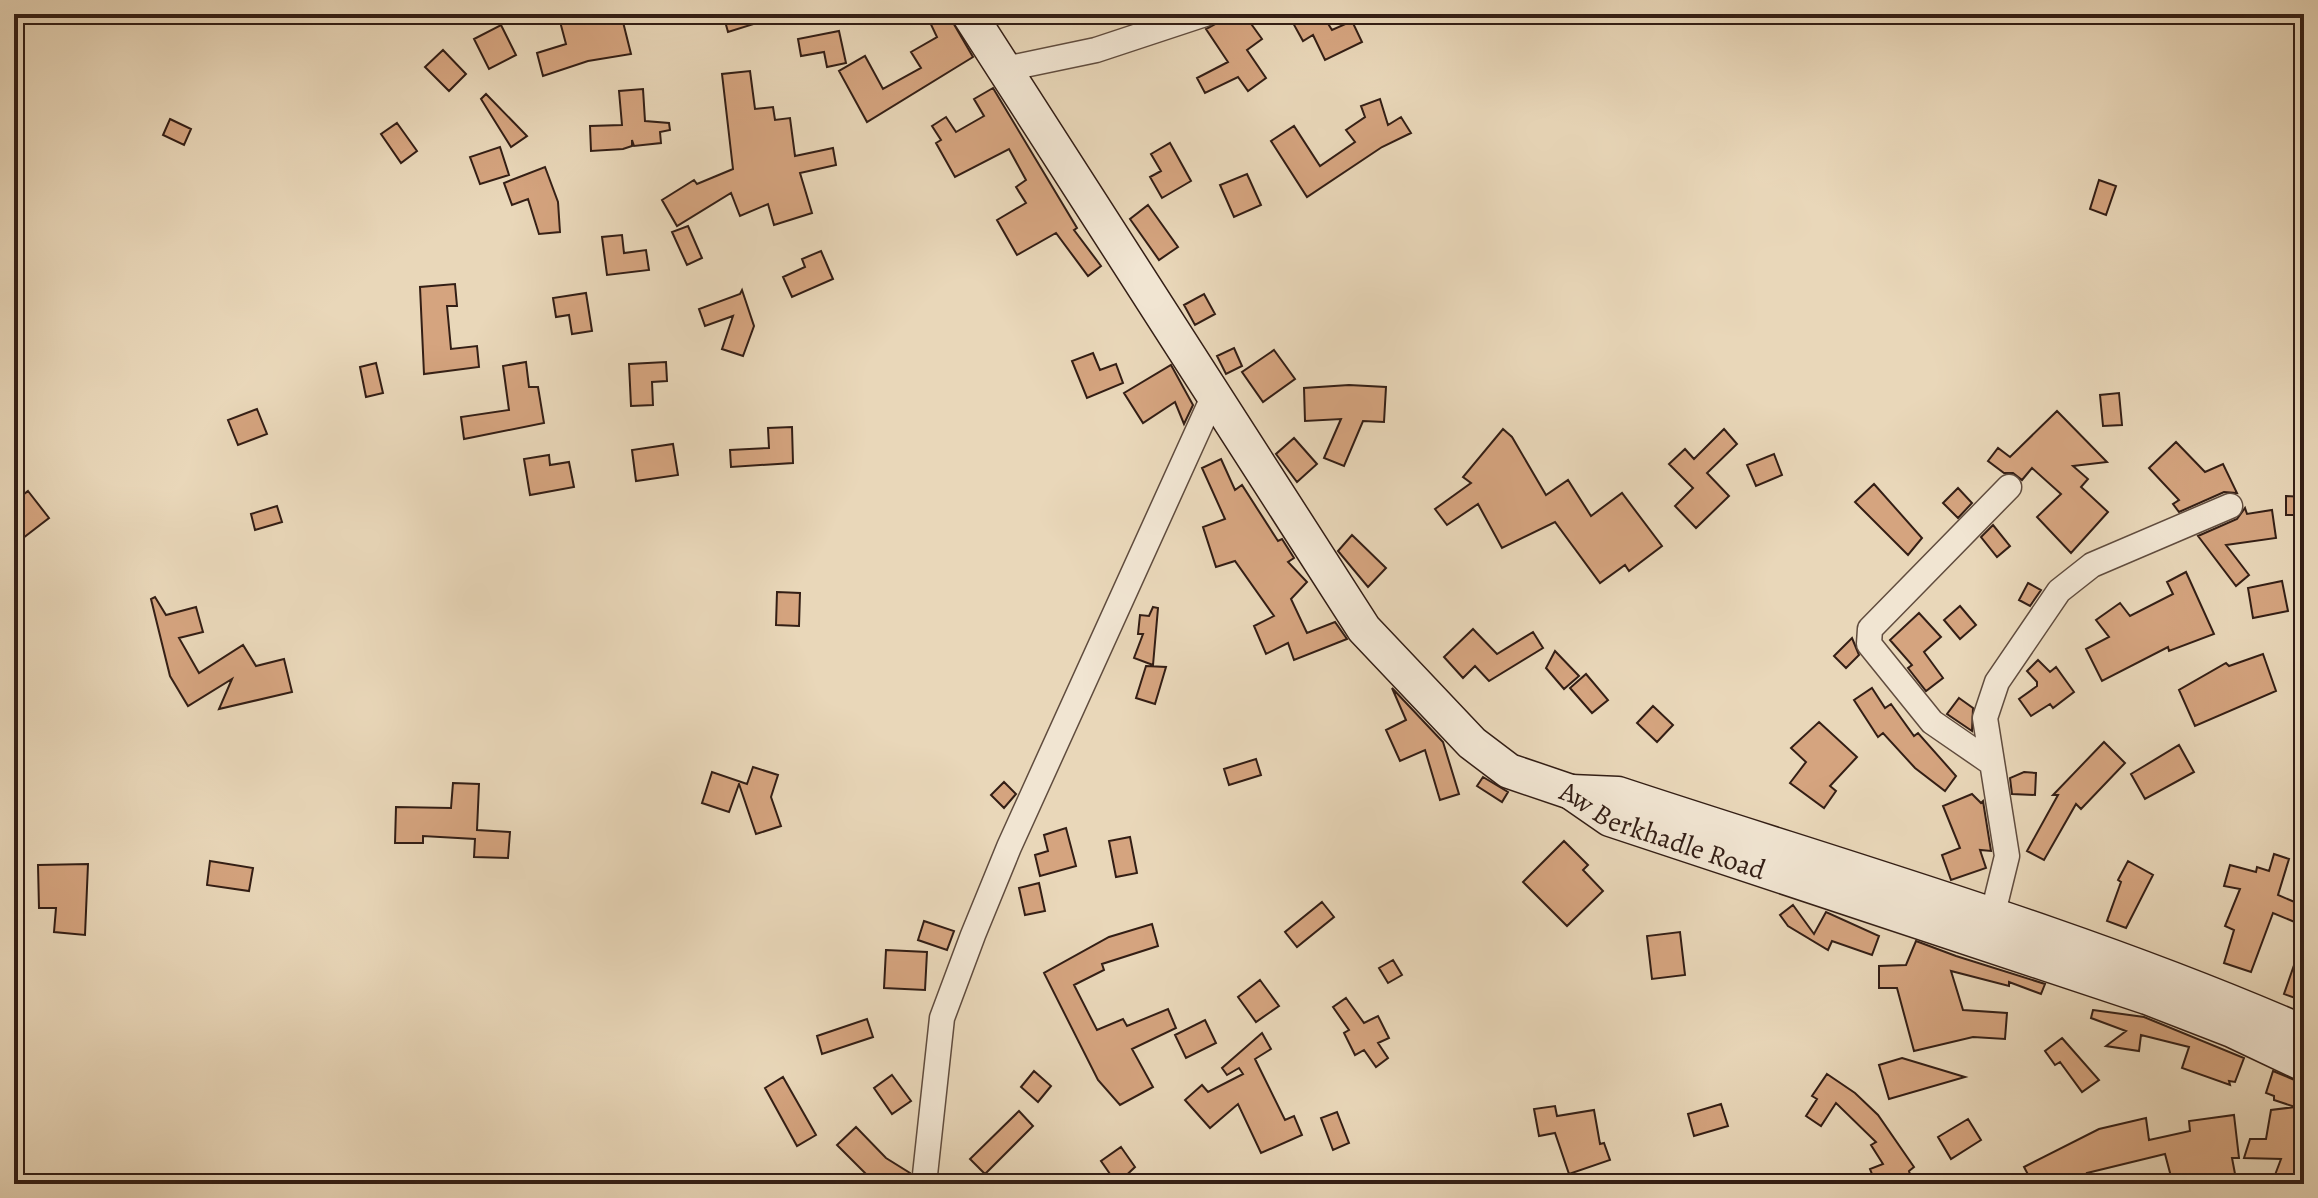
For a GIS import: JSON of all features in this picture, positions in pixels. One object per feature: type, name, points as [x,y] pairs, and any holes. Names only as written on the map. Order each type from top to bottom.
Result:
[{"type":"main road","points":[[969,14],[1364,629],[1472,743],[1509,771],[1571,792]]},
{"type":"main road","name":"Aw Berkhadle Road","points":[[1571,792],[1618,794],[2171,977],[2304,1033]]},
{"type":"main road","name":"Aw Berkhadle Road","points":[[1571,792],[1610,819],[2147,997],[2232,1030],[2304,1064]]},
{"type":"street","points":[[1005,69],[1096,50],[1205,14]]},
{"type":"street","points":[[924,1184],[942,1018],[1009,847],[1214,395]]},
{"type":"street","points":[[1990,762],[1932,722],[1917,707],[1869,644],[1867,636],[1870,629],[2009,487]]},
{"type":"street","points":[[1992,917],[2007,856],[1985,718],[1997,682],[2059,591],[2092,565],[2230,506]]},
{"type":"building","points":[[558,14],[621,14],[631,54],[588,61],[543,76],[537,53],[566,44]]},
{"type":"building","points":[[723,14],[772,14],[773,18],[728,32]]},
{"type":"building","points":[[926,14],[948,14],[973,57],[867,122],[839,71],[865,56],[883,89],[921,68],[911,52],[937,37]]},
{"type":"building","points":[[1220,14],[1244,14],[1262,39],[1247,50],[1266,78],[1248,91],[1238,77],[1205,93],[1197,78],[1228,62],[1206,29],[1217,23]]},
{"type":"building","points":[[1309,14],[1322,14],[1332,30],[1352,21],[1362,42],[1325,60],[1313,35],[1303,41],[1293,23]]},
{"type":"building","points":[[501,25],[516,55],[489,69],[474,39]]},
{"type":"building","points":[[839,31],[846,63],[827,67],[824,52],[801,56],[798,39]]},
{"type":"building","points":[[443,50],[466,74],[449,91],[425,67]]},
{"type":"building","points":[[750,71],[755,109],[773,107],[775,120],[790,118],[795,156],[833,148],[836,165],[800,173],[812,213],[774,225],[768,204],[740,216],[731,193],[677,226],[662,200],[694,180],[697,184],[733,169],[722,74]]},
{"type":"building","points":[[993,88],[1077,228],[1074,230],[1101,266],[1088,276],[1056,233],[1017,255],[997,220],[1026,203],[1016,187],[1026,180],[1009,149],[955,177],[936,143],[941,140],[932,126],[946,117],[956,132],[984,116],[974,99]]},
{"type":"building","points":[[643,89],[645,121],[669,123],[670,130],[660,132],[661,143],[634,146],[632,140],[632,146],[623,149],[591,151],[590,126],[622,125],[619,91]]},
{"type":"building","points":[[486,94],[527,136],[511,147],[481,99]]},
{"type":"building","points":[[1380,99],[1388,125],[1401,117],[1411,133],[1382,147],[1307,197],[1271,141],[1294,126],[1320,166],[1355,142],[1346,130],[1365,117],[1361,106]]},
{"type":"building","points":[[170,119],[191,129],[184,145],[163,135]]},
{"type":"building","points":[[397,123],[417,151],[401,163],[381,134]]},
{"type":"building","points":[[1170,143],[1191,181],[1162,198],[1150,177],[1161,171],[1151,154]]},
{"type":"building","points":[[500,147],[509,175],[480,184],[470,157]]},
{"type":"building","points":[[545,167],[558,202],[560,232],[539,234],[528,199],[512,205],[504,183]]},
{"type":"building","points":[[1247,174],[1261,205],[1234,217],[1220,185]]},
{"type":"building","points":[[2099,180],[2116,186],[2106,215],[2090,209]]},
{"type":"building","points":[[1148,205],[1178,247],[1159,260],[1130,219]]},
{"type":"building","points":[[688,226],[702,258],[687,265],[672,232]]},
{"type":"building","points":[[622,235],[624,253],[646,250],[649,270],[607,275],[602,237]]},
{"type":"building","points":[[821,251],[833,279],[792,297],[783,277],[805,267],[802,259]]},
{"type":"building","points":[[455,284],[457,306],[447,306],[451,349],[477,346],[479,367],[424,374],[420,287]]},
{"type":"building","points":[[742,290],[754,326],[743,356],[722,349],[733,316],[705,326],[699,309],[740,294]]},
{"type":"building","points":[[586,293],[592,331],[572,334],[569,315],[556,317],[553,298]]},
{"type":"building","points":[[1204,294],[1215,314],[1195,325],[1184,305]]},
{"type":"building","points":[[1234,348],[1242,366],[1226,374],[1217,356]]},
{"type":"building","points":[[1274,350],[1295,379],[1263,402],[1242,372]]},
{"type":"building","points":[[1093,353],[1100,370],[1116,364],[1123,383],[1087,398],[1072,361]]},
{"type":"building","points":[[526,362],[529,387],[538,387],[544,423],[464,439],[461,417],[509,410],[503,366]]},
{"type":"building","points":[[666,362],[667,381],[652,382],[653,405],[631,406],[629,364]]},
{"type":"building","points":[[376,363],[383,393],[366,397],[360,367]]},
{"type":"building","points":[[1171,365],[1193,405],[1184,424],[1175,402],[1143,423],[1124,393]]},
{"type":"building","points":[[1349,385],[1386,387],[1384,422],[1363,421],[1344,466],[1324,458],[1341,419],[1305,421],[1304,388]]},
{"type":"building","points":[[2119,393],[2122,425],[2103,426],[2100,395]]},
{"type":"building","points":[[257,409],[267,434],[238,445],[228,420]]},
{"type":"building","points":[[2057,411],[2107,462],[2073,466],[2088,479],[2081,487],[2108,512],[2071,553],[2037,517],[2061,494],[2032,468],[2022,480],[2013,473],[2004,473],[1988,461],[1998,448],[2010,457]]},
{"type":"building","points":[[792,427],[793,463],[731,467],[730,450],[769,448],[768,428]]},
{"type":"building","points":[[1503,429],[1512,437],[1546,495],[1568,480],[1591,516],[1622,493],[1662,546],[1629,571],[1625,565],[1600,583],[1555,522],[1502,548],[1478,504],[1447,525],[1435,509],[1471,483],[1463,477]]},
{"type":"building","points":[[1724,429],[1737,444],[1707,473],[1729,496],[1696,528],[1675,506],[1693,488],[1669,464],[1685,449],[1694,459]]},
{"type":"building","points":[[1294,438],[1317,464],[1297,482],[1276,454]]},
{"type":"building","points":[[2176,442],[2205,472],[2223,464],[2237,493],[2224,492],[2179,512],[2173,504],[2179,500],[2149,468]]},
{"type":"building","points":[[673,444],[678,475],[636,481],[632,450]]},
{"type":"building","points":[[1774,454],[1782,475],[1756,486],[1747,465]]},
{"type":"building","points":[[549,455],[550,465],[569,462],[574,487],[530,495],[524,459]]},
{"type":"building","points":[[1221,459],[1235,490],[1242,485],[1278,541],[1282,539],[1294,558],[1288,562],[1307,582],[1291,599],[1307,633],[1335,622],[1347,639],[1294,660],[1288,643],[1266,654],[1254,626],[1274,616],[1235,561],[1216,567],[1203,527],[1225,519],[1202,468]]},
{"type":"building","points":[[1874,484],[1922,538],[1908,555],[1855,502]]},
{"type":"building","points":[[1958,488],[1972,503],[1958,518],[1943,503]]},
{"type":"building","points":[[28,491],[49,518],[14,545],[14,502]]},
{"type":"building","points":[[2286,496],[2304,497],[2304,515],[2286,515]]},
{"type":"building","points":[[277,506],[282,522],[255,530],[251,514]]},
{"type":"building","points":[[2245,508],[2247,514],[2272,510],[2276,538],[2226,545],[2249,575],[2236,586],[2198,536],[2237,519]]},
{"type":"building","points":[[1993,525],[2010,546],[1997,557],[1981,537]]},
{"type":"building","points":[[1352,535],[1386,568],[1368,587],[1338,551]]},
{"type":"building","points":[[2186,572],[2214,634],[2169,651],[2168,647],[2102,681],[2086,649],[2109,637],[2096,620],[2120,603],[2130,616],[2173,594],[2167,582]]},
{"type":"building","points":[[2282,581],[2288,611],[2253,618],[2248,588]]},
{"type":"building","points":[[2028,583],[2041,590],[2030,606],[2019,600]]},
{"type":"building","points":[[777,592],[800,593],[799,626],[776,625]]},
{"type":"building","points":[[155,597],[166,615],[196,607],[203,632],[179,638],[199,673],[243,645],[256,666],[284,659],[292,692],[219,709],[232,679],[188,706],[170,676],[151,599]]},
{"type":"building","points":[[1960,606],[1976,625],[1960,639],[1944,620]]},
{"type":"building","points":[[1153,607],[1158,608],[1153,665],[1134,658],[1143,634],[1138,634],[1140,615],[1149,616]]},
{"type":"building","points":[[1919,613],[1941,637],[1924,652],[1943,678],[1926,691],[1908,668],[1912,665],[1890,640]]},
{"type":"building","points":[[1473,629],[1497,654],[1533,632],[1543,648],[1489,681],[1475,666],[1463,678],[1444,657]]},
{"type":"building","points":[[1852,638],[1859,655],[1846,668],[1834,656]]},
{"type":"building","points":[[1555,651],[1579,676],[1564,689],[1546,668]]},
{"type":"building","points":[[2263,654],[2276,691],[2195,726],[2179,690],[2226,663],[2229,666]]},
{"type":"building","points":[[2038,660],[2050,672],[2056,667],[2074,692],[2053,708],[2050,704],[2031,716],[2019,699],[2037,686],[2027,671]]},
{"type":"building","points":[[1146,666],[1166,667],[1155,704],[1136,698]]},
{"type":"building","points":[[1586,674],[1608,700],[1592,713],[1570,688]]},
{"type":"building","points":[[1392,688],[1443,742],[1459,794],[1440,800],[1425,750],[1400,761],[1386,730],[1406,720]]},
{"type":"building","points":[[1872,688],[1885,708],[1891,704],[1914,736],[1918,733],[1956,776],[1945,791],[1915,768],[1883,733],[1878,737],[1854,700]]},
{"type":"building","points":[[1959,698],[1973,708],[1972,731],[1947,714]]},
{"type":"building","points":[[1653,706],[1673,725],[1657,742],[1637,723]]},
{"type":"building","points":[[1819,722],[1857,757],[1830,786],[1836,791],[1824,808],[1790,783],[1806,762],[1791,748]]},
{"type":"building","points":[[2104,742],[2125,763],[2081,809],[2076,804],[2044,860],[2027,851],[2058,795],[2053,795]]},
{"type":"building","points":[[2179,745],[2194,772],[2145,799],[2131,774]]},
{"type":"building","points":[[1256,759],[1261,775],[1229,785],[1224,769]]},
{"type":"building","points":[[753,767],[778,775],[771,797],[781,826],[756,834],[739,784],[729,812],[702,803],[712,772],[747,784]]},
{"type":"building","points":[[2024,772],[2036,773],[2035,795],[2012,794],[2010,778]]},
{"type":"building","points":[[1483,777],[1508,792],[1502,802],[1477,786]]},
{"type":"building","points":[[1004,782],[1016,794],[1004,808],[991,795]]},
{"type":"building","points":[[453,783],[479,784],[477,830],[510,832],[508,858],[474,857],[475,839],[423,836],[423,843],[395,843],[396,807],[451,808]]},
{"type":"building","points":[[1972,794],[1981,803],[1983,801],[1991,851],[1980,850],[1986,868],[1951,880],[1942,855],[1960,848],[1943,806]]},
{"type":"building","points":[[1066,828],[1076,866],[1040,876],[1035,855],[1048,851],[1044,835]]},
{"type":"building","points":[[1130,837],[1137,873],[1116,877],[1109,841]]},
{"type":"building","points":[[1564,841],[1588,865],[1583,870],[1603,891],[1567,926],[1523,882]]},
{"type":"building","points":[[2274,854],[2289,859],[2278,895],[2304,906],[2304,926],[2273,913],[2251,972],[2224,963],[2234,930],[2225,926],[2240,889],[2224,886],[2230,865],[2256,872],[2257,867],[2269,871]]},
{"type":"building","points":[[210,861],[253,868],[249,891],[207,885]]},
{"type":"building","points":[[2128,861],[2153,875],[2126,928],[2107,921],[2121,882],[2118,880]]},
{"type":"building","points":[[88,864],[85,935],[54,932],[56,908],[39,908],[38,865]]},
{"type":"building","points":[[1039,883],[1045,911],[1025,915],[1019,888]]},
{"type":"building","points":[[1322,902],[1334,917],[1297,947],[1285,932]]},
{"type":"building","points":[[1793,905],[1814,934],[1826,912],[1879,936],[1872,955],[1832,941],[1828,950],[1788,926],[1780,915]]},
{"type":"building","points":[[924,921],[954,931],[947,950],[918,940]]},
{"type":"building","points":[[1152,924],[1158,946],[1102,964],[1104,970],[1074,985],[1097,1030],[1123,1019],[1127,1026],[1168,1009],[1176,1028],[1132,1049],[1153,1087],[1120,1105],[1098,1080],[1044,973],[1109,937]]},
{"type":"building","points":[[1680,932],[1685,975],[1652,979],[1647,936]]},
{"type":"building","points":[[1916,941],[2045,984],[2041,994],[2009,982],[2009,986],[1951,971],[1963,1010],[2007,1013],[2005,1039],[1973,1037],[1914,1051],[1897,988],[1879,988],[1879,966],[1906,965]]},
{"type":"building","points":[[2301,945],[2304,945],[2304,1001],[2284,994]]},
{"type":"building","points":[[886,950],[927,952],[925,990],[884,988]]},
{"type":"building","points":[[1393,960],[1402,975],[1388,983],[1379,968]]},
{"type":"building","points":[[1260,980],[1279,1006],[1256,1022],[1238,997]]},
{"type":"building","points":[[1346,998],[1364,1023],[1378,1016],[1389,1038],[1378,1043],[1388,1058],[1376,1067],[1364,1050],[1355,1055],[1344,1033],[1349,1030],[1333,1007]]},
{"type":"building","points":[[2093,1010],[2144,1017],[2244,1058],[2235,1082],[2229,1081],[2230,1085],[2182,1068],[2189,1047],[2141,1035],[2139,1051],[2106,1046],[2126,1031],[2091,1018]]},
{"type":"building","points":[[867,1019],[873,1037],[822,1054],[817,1036]]},
{"type":"building","points":[[1205,1020],[1216,1043],[1186,1058],[1175,1035]]},
{"type":"building","points":[[1262,1033],[1271,1049],[1255,1059],[1285,1120],[1294,1116],[1302,1135],[1261,1153],[1238,1104],[1210,1128],[1185,1100],[1202,1085],[1208,1092],[1243,1074],[1239,1068],[1227,1075],[1222,1068]]},
{"type":"building","points":[[2062,1038],[2099,1080],[2082,1092],[2060,1062],[2055,1065],[2045,1051]]},
{"type":"building","points":[[1902,1058],[1965,1077],[1889,1099],[1879,1065]]},
{"type":"building","points":[[1034,1071],[1051,1086],[1038,1102],[1021,1087]]},
{"type":"building","points":[[2273,1071],[2304,1084],[2304,1174],[2295,1173],[2292,1180],[2275,1175],[2281,1159],[2244,1158],[2250,1139],[2266,1139],[2271,1110],[2295,1107],[2274,1100],[2274,1096],[2266,1093]]},
{"type":"building","points":[[1827,1074],[1855,1093],[1878,1115],[1914,1167],[1909,1171],[1911,1178],[1897,1184],[1876,1184],[1870,1169],[1883,1164],[1871,1145],[1876,1142],[1836,1103],[1821,1126],[1806,1116],[1817,1099],[1812,1096]]},
{"type":"building","points":[[892,1075],[911,1101],[892,1114],[874,1088]]},
{"type":"building","points":[[783,1077],[816,1135],[797,1146],[765,1088]]},
{"type":"building","points":[[1721,1104],[1728,1126],[1694,1136],[1688,1114]]},
{"type":"building","points":[[1555,1106],[1557,1116],[1594,1110],[1600,1144],[1604,1143],[1610,1160],[1569,1174],[1555,1133],[1539,1136],[1534,1109]]},
{"type":"building","points":[[1019,1111],[1033,1126],[985,1174],[970,1159]]},
{"type":"building","points":[[1337,1112],[1349,1143],[1333,1150],[1321,1118]]},
{"type":"building","points":[[2234,1115],[2239,1158],[2232,1158],[2236,1179],[2220,1181],[2219,1175],[2173,1184],[2165,1154],[2087,1173],[2091,1184],[2033,1184],[2024,1167],[2099,1129],[2146,1118],[2149,1140],[2190,1131],[2189,1121]]},
{"type":"building","points":[[1968,1119],[1981,1140],[1951,1159],[1938,1137]]},
{"type":"building","points":[[856,1127],[886,1158],[910,1173],[909,1184],[876,1184],[837,1145]]},
{"type":"building","points":[[1121,1147],[1135,1167],[1117,1184],[1101,1161]]}]
